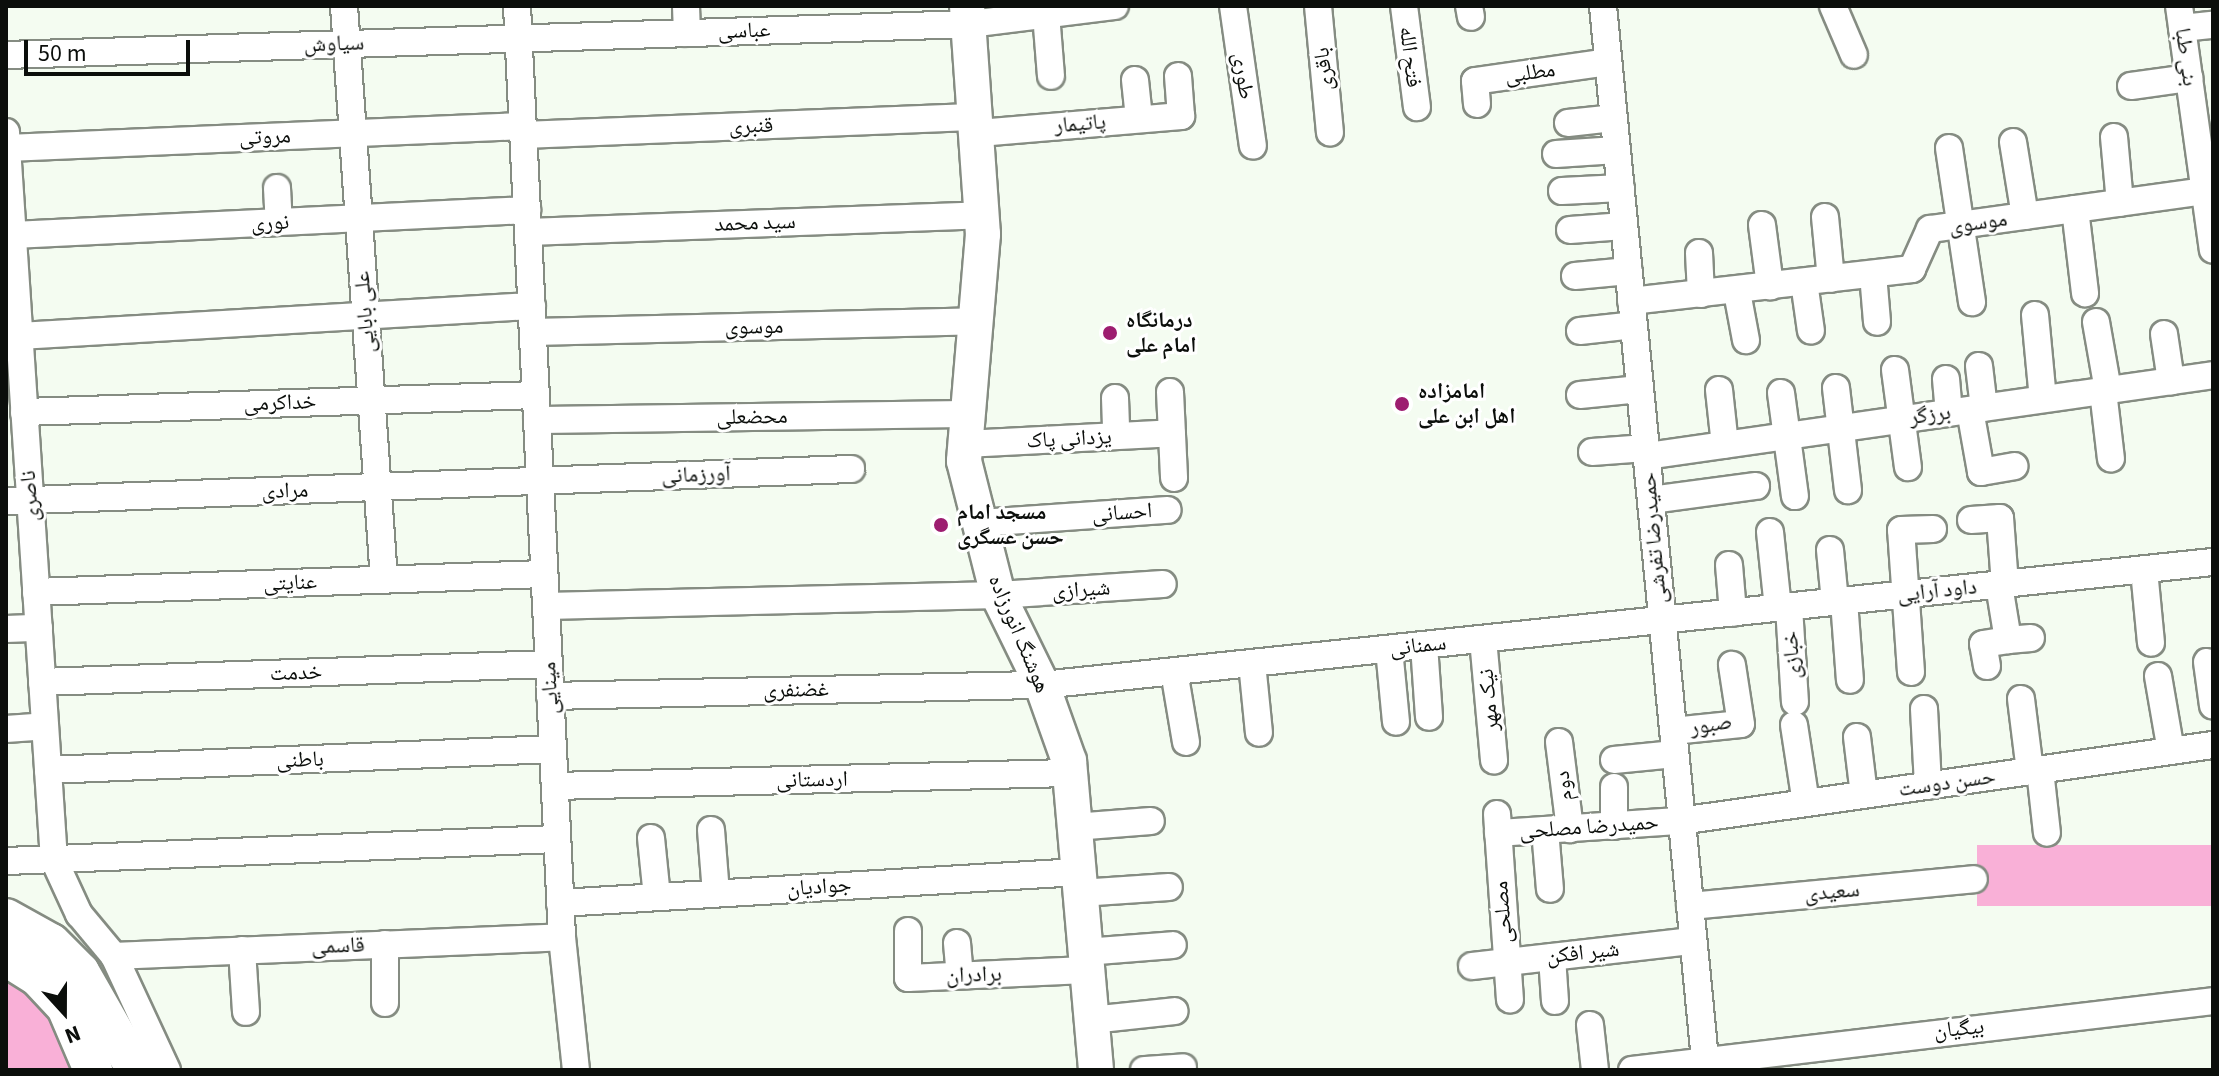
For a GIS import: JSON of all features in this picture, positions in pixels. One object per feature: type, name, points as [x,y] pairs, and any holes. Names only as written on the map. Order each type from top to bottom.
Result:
[{"type":"highway","points":[[6,918],[51,943],[80,972],[136,1070]]},
{"type":"highway","points":[[6,957],[39,978],[66,1007],[93,1070]]},
{"type":"main road","name":"هوشنگ انورزاده","points":[[969,15],[979,125],[982,215],[964,461],[998,595],[1042,685],[1070,773],[1096,1070]]},
{"type":"street","name":"علی بابایی","points":[[344,6],[384,579]]},
{"type":"street","name":"مینایی","points":[[517,6],[560,903],[576,1070]]},
{"type":"street","points":[[686,6],[687,33]]},
{"type":"street","name":"عباسی","points":[[518,38],[687,33],[969,15],[1046,14],[1115,6]]},
{"type":"street","name":"طوری","points":[[1233,6],[1253,146]]},
{"type":"street","name":"باقری","points":[[1318,6],[1330,132]]},
{"type":"street","name":"فتح الله","points":[[1404,6],[1417,107]]},
{"type":"street","name":"حمیدرضا تفرشی","points":[[1603,6],[1706,1064]]},
{"type":"street","points":[[1833,6],[1854,55]]},
{"type":"street","points":[[1046,14],[1051,76]]},
{"type":"street","points":[[2181,17],[2213,25]]},
{"type":"street","name":"بنی طبا","points":[[2181,17],[2189,78],[2203,105],[2205,191],[2213,250]]},
{"type":"street","name":"سیاوش","points":[[6,55],[518,38]]},
{"type":"street","name":"مطلبی","points":[[1477,104],[1475,81],[1608,62]]},
{"type":"street","name":"پاتیمار","points":[[979,125],[1181,116],[1178,76]]},
{"type":"street","points":[[2131,86],[2189,78]]},
{"type":"street","points":[[1135,80],[1139,119]]},
{"type":"street","points":[[1568,123],[1613,118]]},
{"type":"street","name":"قنبری","points":[[523,130],[979,125]]},
{"type":"street","name":"مروتی","points":[[7,140],[523,130]]},
{"type":"street","points":[[2114,137],[2120,203]]},
{"type":"street","name":"ناصری","points":[[7,140],[19,336],[18,501],[36,592],[54,860]]},
{"type":"street","points":[[2013,142],[2025,216]]},
{"type":"street","points":[[1949,148],[1972,302]]},
{"type":"street","points":[[1556,154],[1617,150]]},
{"type":"street","points":[[277,188],[279,222]]},
{"type":"street","points":[[1562,191],[1621,188]]},
{"type":"street","name":"موسوی","points":[[1580,331],[1701,294],[1912,269],[1930,229],[2205,191]]},
{"type":"street","points":[[2075,209],[2085,293]]},
{"type":"street","name":"سید محمد","points":[[527,221],[982,215]]},
{"type":"street","points":[[1825,217],[1831,279]]},
{"type":"street","name":"نوری","points":[[13,235],[359,218],[527,221]]},
{"type":"street","points":[[1762,225],[1770,286]]},
{"type":"street","points":[[1570,230],[1624,226]]},
{"type":"street","points":[[1699,253],[1701,294]]},
{"type":"street","points":[[1575,276],[1629,271]]},
{"type":"street","points":[[1873,274],[1877,322]]},
{"type":"street","points":[[1804,282],[1811,331]]},
{"type":"street","points":[[1737,292],[1746,340]]},
{"type":"street","points":[[2035,315],[2043,399]]},
{"type":"street","points":[[19,336],[365,316],[532,319]]},
{"type":"street","name":"موسوی","points":[[532,319],[976,321]]},
{"type":"street","points":[[2096,322],[2111,459]]},
{"type":"street","points":[[2164,334],[2171,381]]},
{"type":"street","points":[[1968,410],[1979,366]]},
{"type":"street","points":[[1895,370],[1908,467]]},
{"type":"street","name":"برزگر","points":[[1592,452],[1646,452],[1725,445],[2213,375]]},
{"type":"street","points":[[1946,379],[1968,410],[1981,472],[2014,466]]},
{"type":"street","points":[[1836,388],[1848,490]]},
{"type":"street","points":[[1580,395],[1640,389]]},
{"type":"street","points":[[1719,390],[1725,445]]},
{"type":"street","points":[[1170,392],[1174,478]]},
{"type":"street","points":[[1781,393],[1795,496]]},
{"type":"street","points":[[1115,398],[1116,436]]},
{"type":"street","name":"خداکرمی","points":[[18,406],[371,400],[536,407]]},
{"type":"street","name":"محضعلی","points":[[536,407],[966,429]]},
{"type":"street","name":"یزدانی پاک","points":[[966,429],[1116,436],[1172,433]]},
{"type":"street","name":"آورزمانی","points":[[540,481],[851,469]]},
{"type":"street","name":"مرادی","points":[[18,501],[540,481]]},
{"type":"street","points":[[1651,500],[1756,486]]},
{"type":"street","name":"احسانی","points":[[980,523],[1168,510]]},
{"type":"street","points":[[1971,520],[2000,518],[2002,584],[2021,643],[1983,644],[1987,666]]},
{"type":"street","points":[[1911,672],[1901,530],[1933,529]]},
{"type":"street","name":"خبازی","points":[[1770,532],[1783,608],[1806,803]]},
{"type":"street","points":[[1830,550],[1850,680]]},
{"type":"street","name":"داود آرایی","points":[[1661,621],[2213,562]]},
{"type":"street","points":[[1729,565],[1733,613]]},
{"type":"street","points":[[2144,570],[2151,643]]},
{"type":"street","name":"عنایتی","points":[[36,592],[544,574]]},
{"type":"street","name":"شیرازی","points":[[998,595],[1163,584]]},
{"type":"street","points":[[546,606],[998,595]]},
{"type":"street","name":"سمنانی","points":[[1042,685],[1661,621]]},
{"type":"street","points":[[6,629],[39,628]]},
{"type":"street","name":"نیک مهر","points":[[1483,639],[1494,761]]},
{"type":"street","points":[[1424,645],[1429,717]]},
{"type":"street","points":[[1389,649],[1396,722]]},
{"type":"street","points":[[2207,662],[2213,706]]},
{"type":"street","points":[[1252,663],[1259,733]]},
{"type":"street","name":"خدمت","points":[[42,682],[549,664]]},
{"type":"street","name":"صبور","points":[[1674,742],[1741,724],[1732,665]]},
{"type":"street","points":[[1174,671],[1186,742]]},
{"type":"street","points":[[2158,676],[2171,751]]},
{"type":"street","name":"غضنفری","points":[[550,696],[1042,685]]},
{"type":"street","points":[[2021,699],[2047,833]]},
{"type":"street","points":[[1924,709],[1928,786]]},
{"type":"street","points":[[6,729],[45,726]]},
{"type":"street","points":[[1857,737],[1864,795]]},
{"type":"street","name":"دوم","points":[[1550,889],[1557,830],[1559,742]]},
{"type":"street","points":[[1614,760],[1674,742]]},
{"type":"street","name":"حسن دوست","points":[[1680,821],[2213,745]]},
{"type":"street","name":"باطنی","points":[[48,770],[553,749]]},
{"type":"street","name":"اردستانی","points":[[555,786],[1070,773]]},
{"type":"street","points":[[1614,787],[1614,826]]},
{"type":"street","points":[[1074,827],[1151,821]]},
{"type":"street","name":"حمیدرضا مصلحی","points":[[1498,824],[1557,830],[1680,821]]},
{"type":"street","name":"مصلحی","points":[[1498,824],[1507,962]]},
{"type":"street","points":[[711,830],[716,893]]},
{"type":"street","points":[[651,838],[657,897]]},
{"type":"street","points":[[6,861],[557,839]]},
{"type":"street","points":[[54,860],[79,914],[114,956],[167,1070]]},
{"type":"street","name":"سعیدی","points":[[1690,906],[1974,879]]},
{"type":"street","name":"جوادیان","points":[[560,903],[716,893],[1079,882],[1169,887]]},
{"type":"street","name":"برادران","points":[[908,931],[908,978],[1085,961],[1173,945]]},
{"type":"street","name":"قاسمی","points":[[114,956],[562,937]]},
{"type":"street","name":"شیر افکن","points":[[1472,966],[1693,941]]},
{"type":"street","points":[[957,943],[960,975]]},
{"type":"street","points":[[385,944],[385,1003]]},
{"type":"street","points":[[242,950],[246,1012]]},
{"type":"street","points":[[1552,957],[1555,1001]]},
{"type":"street","points":[[1507,962],[1510,1000]]},
{"type":"street","name":"بیگیان","points":[[1632,1070],[1706,1064],[2213,1001]]},
{"type":"street","points":[[1091,1020],[1175,1011]]},
{"type":"street","points":[[1590,1025],[1595,1070]]},
{"type":"street","points":[[1144,1070],[1183,1067]]},
{"type":"shaded area","points":[[1977,845],[2213,845],[2213,906],[1977,906]]},
{"type":"shaded area","points":[[6,968],[38,988],[84,1070],[6,1070]]},
{"type":"place","name":"درمانگاه امام علی","points":[[1110,333]]},
{"type":"place","name":"امامزاده اهل ابن علی","points":[[1402,404]]},
{"type":"place","name":"مسجد امام حسن عسگری","points":[[941,525]]}]
